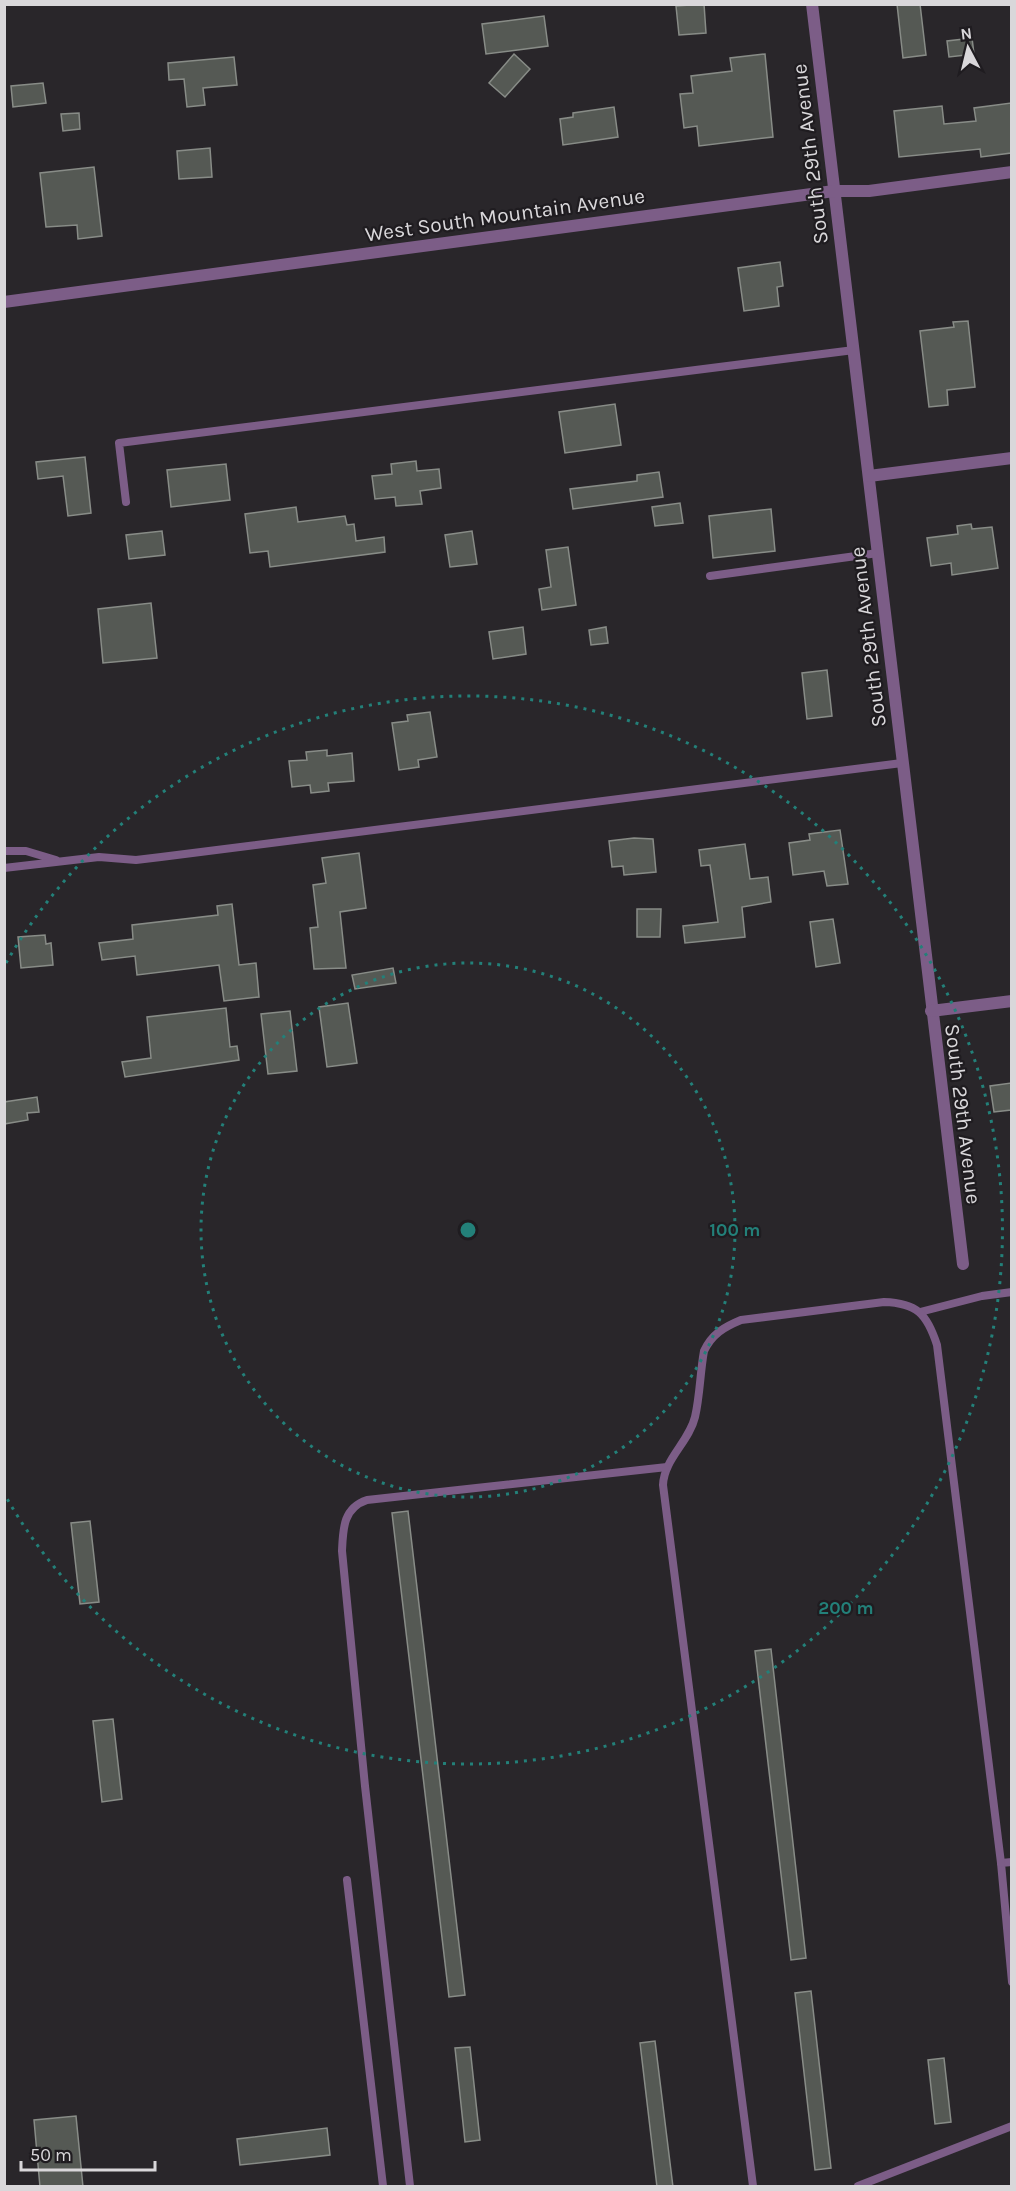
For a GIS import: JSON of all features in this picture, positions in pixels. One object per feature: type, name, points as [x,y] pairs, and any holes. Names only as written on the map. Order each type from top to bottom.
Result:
[{"type":"street","name":"South 29th Avenue","points":[[812,4],[963,1264]]},
{"type":"street","name":"West South Mountain Avenue","points":[[4,302],[834,191],[869,191],[1011,172]]},
{"type":"street","points":[[869,476],[1011,458]]},
{"type":"street","points":[[931,1011],[1011,1000]]},
{"type":"lane","points":[[126,502],[119,443],[854,350]]},
{"type":"lane","points":[[710,576],[878,553]]},
{"type":"lane","points":[[4,868],[99,857],[136,860],[902,763]]},
{"type":"lane","points":[[4,851],[26,851],[59,861]]},
{"type":"lane","points":[[920,1312],[982,1296],[1011,1292]]},
{"type":"lane","points":[[753,2186],[663,1485],[667,1467],[688,1437],[695,1417],[704,1351],[716,1334],[726,1326],[741,1320],[884,1302],[905,1303],[920,1312],[931,1327],[937,1345],[1001,1863],[1011,1982]]},
{"type":"lane","points":[[410,2187],[364,1786],[342,1551],[343,1527],[348,1512],[357,1503],[367,1500],[667,1467]]},
{"type":"lane","points":[[1001,1863],[1011,1862]]},
{"type":"lane","points":[[347,1881],[383,2187]]},
{"type":"lane","points":[[858,2187],[1011,2126]]},
{"type":"building","points":[[704,4],[706,33],[679,35],[676,6]]},
{"type":"building","points":[[897,4],[920,4],[926,55],[903,58]]},
{"type":"building","points":[[544,16],[548,46],[486,54],[482,24]]},
{"type":"building","points":[[972,38],[974,54],[949,57],[947,41]]},
{"type":"building","points":[[514,54],[530,69],[505,97],[489,83]]},
{"type":"building","points":[[765,54],[773,137],[699,146],[697,126],[684,128],[680,94],[693,93],[691,76],[732,71],[730,58]]},
{"type":"building","points":[[234,57],[237,85],[203,88],[205,105],[187,107],[184,79],[169,80],[168,63]]},
{"type":"building","points":[[43,83],[46,103],[13,107],[11,86]]},
{"type":"building","points":[[1011,103],[1011,153],[981,157],[980,149],[899,157],[894,111],[942,106],[944,124],[976,121],[974,108]]},
{"type":"building","points":[[614,107],[618,137],[563,145],[560,119],[573,117],[573,113]]},
{"type":"building","points":[[79,113],[80,129],[63,131],[61,114]]},
{"type":"building","points":[[210,148],[212,177],[179,179],[177,151]]},
{"type":"building","points":[[94,167],[102,236],[78,239],[77,225],[46,227],[40,173]]},
{"type":"building","points":[[780,262],[783,286],[777,287],[779,306],[744,311],[738,268]]},
{"type":"building","points":[[968,321],[975,387],[947,390],[948,405],[929,407],[920,331],[954,327],[953,322]]},
{"type":"building","points":[[615,404],[621,445],[565,453],[559,412]]},
{"type":"building","points":[[85,457],[91,513],[68,516],[63,476],[38,479],[36,462]]},
{"type":"building","points":[[416,461],[417,471],[439,469],[441,488],[420,491],[422,504],[396,506],[395,497],[375,499],[372,476],[392,474],[391,464]]},
{"type":"building","points":[[226,464],[230,500],[171,507],[167,470]]},
{"type":"building","points":[[659,472],[663,497],[573,509],[570,489],[637,481],[637,475]]},
{"type":"building","points":[[680,503],[683,523],[655,526],[652,507]]},
{"type":"building","points":[[296,507],[298,522],[345,516],[347,525],[354,524],[356,541],[384,537],[385,552],[270,567],[268,551],[250,553],[245,514]]},
{"type":"building","points":[[771,509],[775,551],[713,558],[709,516]]},
{"type":"building","points":[[971,524],[972,529],[992,527],[998,568],[952,575],[951,563],[931,566],[927,538],[958,534],[957,526]]},
{"type":"building","points":[[162,531],[165,555],[129,559],[126,535]]},
{"type":"building","points":[[472,531],[477,564],[450,567],[445,535]]},
{"type":"building","points":[[568,547],[576,605],[542,610],[539,589],[551,587],[546,550]]},
{"type":"building","points":[[151,603],[157,658],[103,663],[98,609]]},
{"type":"building","points":[[523,627],[526,654],[493,659],[489,632]]},
{"type":"building","points":[[606,627],[608,643],[591,645],[589,630]]},
{"type":"building","points":[[827,670],[832,716],[807,719],[802,673]]},
{"type":"building","points":[[430,712],[437,757],[418,760],[419,767],[399,770],[392,723],[408,721],[407,715]]},
{"type":"building","points":[[327,750],[327,756],[352,753],[354,781],[328,783],[329,791],[311,793],[310,785],[292,787],[289,761],[307,760],[306,752]]},
{"type":"building","points":[[840,830],[848,884],[827,886],[824,871],[793,875],[789,843],[810,840],[809,834]]},
{"type":"building","points":[[634,838],[653,839],[656,872],[624,875],[623,866],[612,867],[609,841]]},
{"type":"building","points":[[745,844],[750,879],[768,877],[771,902],[742,907],[745,937],[685,943],[683,926],[718,922],[710,865],[701,866],[699,850]]},
{"type":"building","points":[[359,853],[366,908],[340,912],[346,968],[314,969],[310,928],[318,927],[313,885],[326,883],[322,858]]},
{"type":"building","points":[[232,904],[239,965],[256,963],[259,997],[224,1001],[219,965],[137,975],[135,956],[102,960],[99,943],[133,939],[132,925],[218,915],[217,906]]},
{"type":"building","points":[[637,909],[661,909],[660,937],[637,937]]},
{"type":"building","points":[[833,919],[840,963],[816,967],[810,922]]},
{"type":"building","points":[[45,935],[46,944],[51,943],[53,965],[21,968],[18,937]]},
{"type":"building","points":[[393,968],[396,983],[355,989],[352,975]]},
{"type":"building","points":[[348,1003],[357,1063],[327,1067],[319,1007]]},
{"type":"building","points":[[226,1008],[230,1047],[237,1046],[239,1060],[125,1077],[122,1062],[151,1058],[147,1017]]},
{"type":"building","points":[[290,1011],[297,1071],[268,1074],[261,1014]]},
{"type":"building","points":[[1011,1083],[1011,1110],[994,1112],[990,1086]]},
{"type":"building","points":[[37,1097],[39,1112],[27,1113],[28,1120],[4,1124],[4,1102]]},
{"type":"building","points":[[408,1511],[465,1995],[449,1997],[392,1513]]},
{"type":"building","points":[[90,1521],[99,1602],[80,1604],[71,1523]]},
{"type":"building","points":[[771,1649],[806,1958],[791,1960],[755,1651]]},
{"type":"building","points":[[113,1719],[122,1799],[102,1802],[93,1721]]},
{"type":"building","points":[[811,1991],[831,2168],[815,2170],[795,1993]]},
{"type":"building","points":[[655,2041],[673,2187],[657,2187],[640,2043]]},
{"type":"building","points":[[470,2047],[480,2140],[465,2142],[455,2048]]},
{"type":"building","points":[[944,2058],[951,2122],[935,2124],[928,2060]]},
{"type":"building","points":[[76,2116],[83,2187],[40,2187],[34,2120]]},
{"type":"building","points":[[327,2128],[330,2155],[240,2165],[237,2139]]}]
